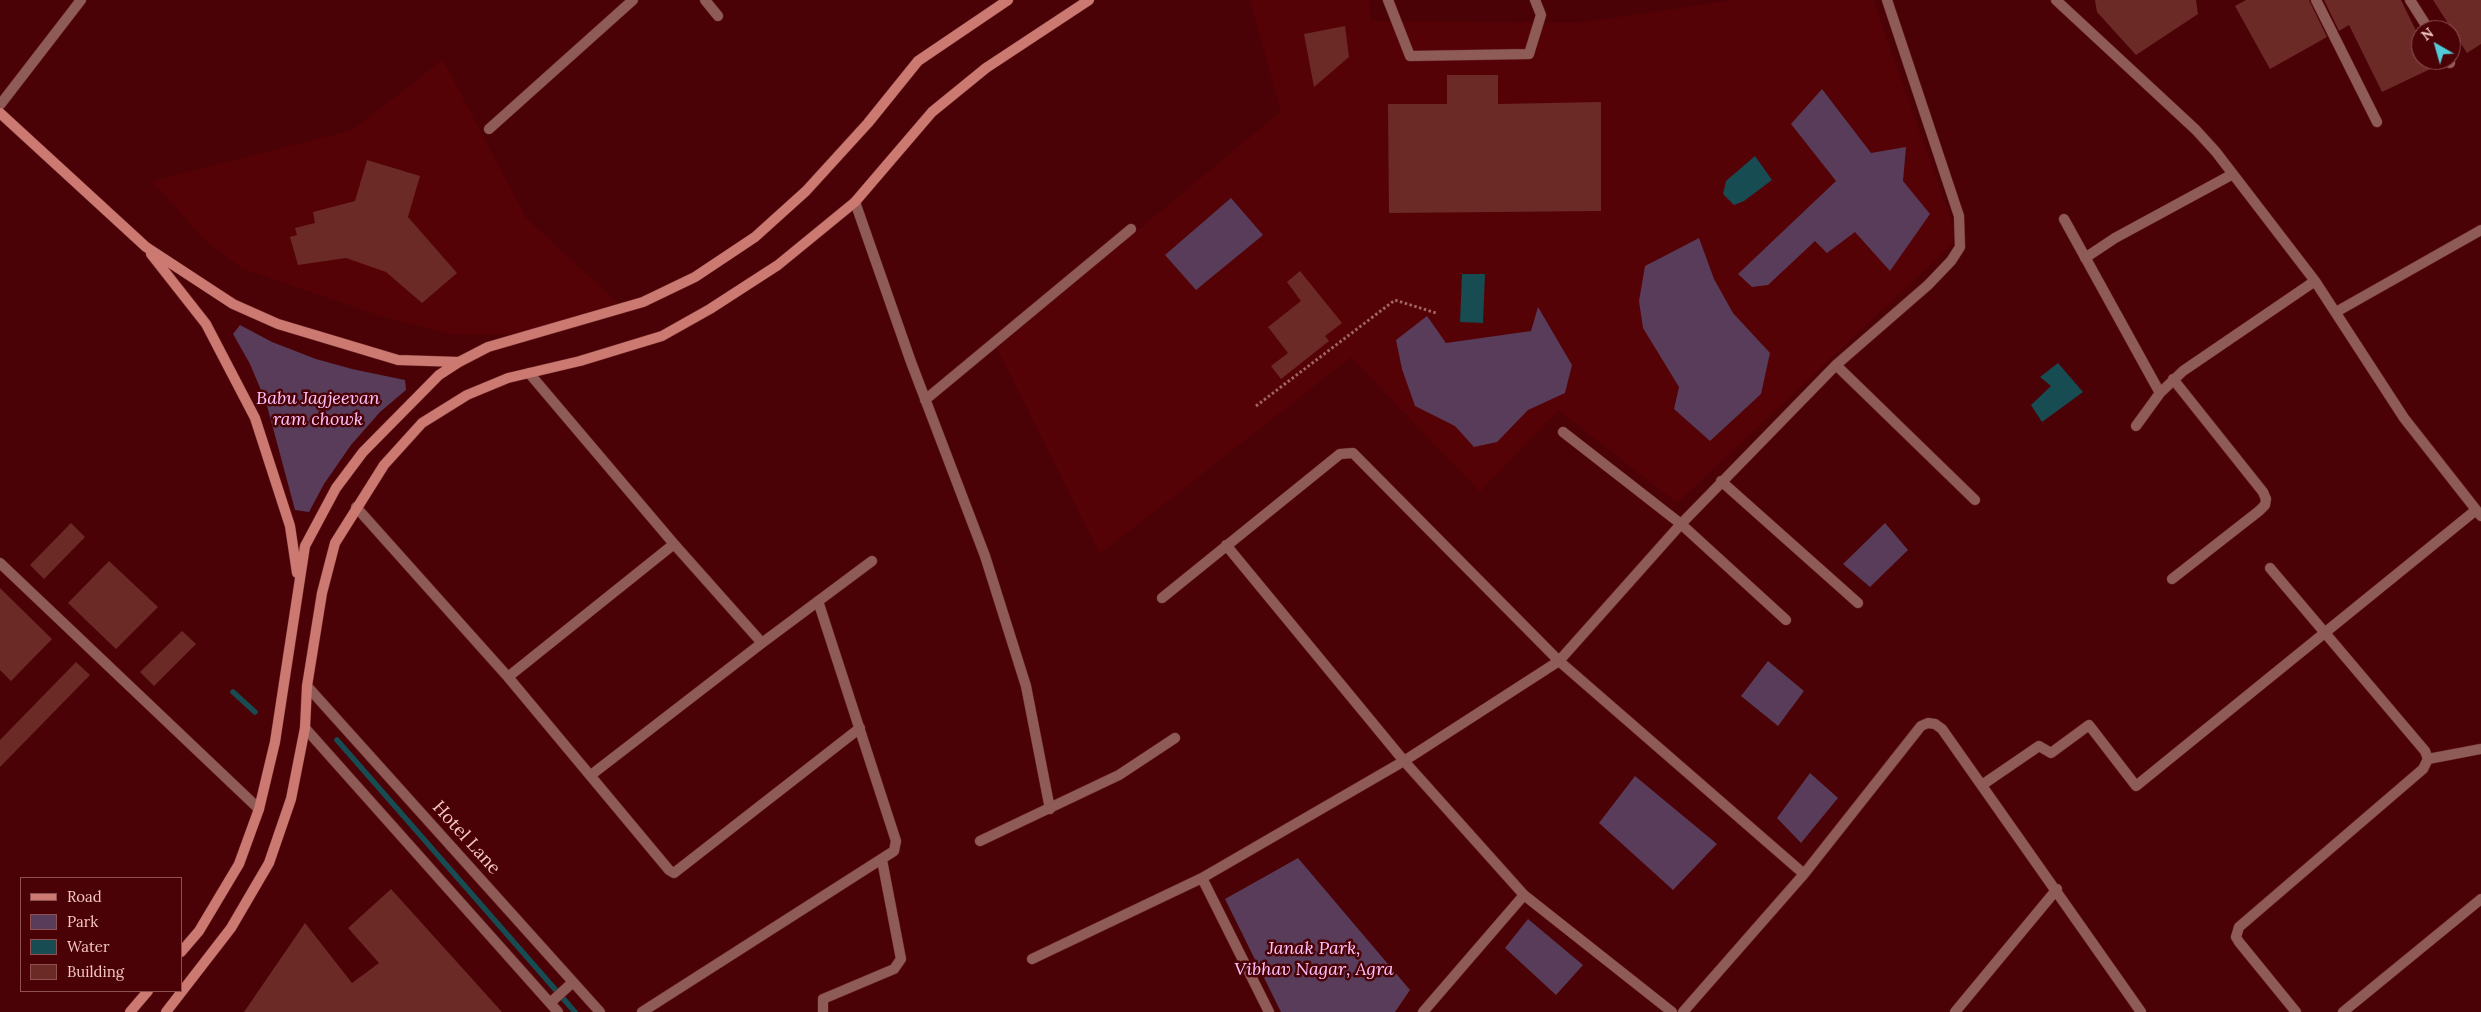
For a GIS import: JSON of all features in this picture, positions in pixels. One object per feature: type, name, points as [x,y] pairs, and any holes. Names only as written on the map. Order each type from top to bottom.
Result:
[{"type":"main road","points":[[182,951],[199,931],[239,864],[259,809],[275,742],[298,581],[305,546],[336,488],[363,452],[439,375],[459,362],[488,347],[643,302],[694,277],[755,237],[812,184],[868,123],[918,61],[1008,0]]},
{"type":"main road","points":[[182,991],[231,928],[268,863],[291,799],[305,728],[307,686],[322,593],[333,552],[356,507],[384,465],[422,423],[467,395],[508,378],[580,361],[662,336],[710,309],[778,265],[856,202],[932,112],[986,68],[1089,0]]},
{"type":"main road","points":[[0,113],[146,248],[206,324],[255,418],[290,526],[298,581]]},
{"type":"main road","points":[[146,248],[233,304],[278,324],[398,360],[459,362]]},
{"type":"main road","points":[[130,1012],[147,992]]},
{"type":"main road","points":[[166,1012],[181,992]]},
{"type":"street","points":[[0,105],[81,0]]},
{"type":"street","points":[[489,129],[633,0]]},
{"type":"street","points":[[705,0],[718,16]]},
{"type":"street","points":[[1388,0],[1410,56],[1529,54],[1541,15],[1535,0]]},
{"type":"street","points":[[1032,959],[1202,878],[1404,762],[1559,661],[1721,481],[1836,365],[1928,285],[1951,261],[1960,247],[1959,216],[1887,0]]},
{"type":"street","points":[[1982,785],[2039,746],[2051,754],[2089,725],[2136,786],[2479,513],[2404,418],[2315,281],[2233,174],[2196,130],[2056,0]]},
{"type":"street","points":[[2316,0],[2377,122]]},
{"type":"street","points":[[2410,0],[2423,20]]},
{"type":"street","points":[[2085,258],[2115,238],[2233,174]]},
{"type":"street","points":[[856,202],[925,400],[985,556],[1026,686],[1050,809]]},
{"type":"street","points":[[2064,219],[2160,393]]},
{"type":"street","points":[[925,400],[1131,229]]},
{"type":"street","points":[[2336,312],[2481,230]]},
{"type":"street","points":[[2136,426],[2160,393],[2173,379],[2202,356],[2315,281]]},
{"type":"street","points":[[1836,365],[1975,500]]},
{"type":"street","points":[[529,373],[674,544],[762,643]]},
{"type":"street","points":[[2172,579],[2265,505],[2266,499],[2173,379]]},
{"type":"street","points":[[1563,432],[1681,524],[1786,620]]},
{"type":"street","points":[[1162,598],[1340,454],[1353,453],[1559,661],[1804,874]]},
{"type":"street","points":[[1721,481],[1858,603]]},
{"type":"street","points":[[356,507],[508,677],[669,870],[674,873],[860,728]]},
{"type":"street","points":[[508,677],[674,544]]},
{"type":"street","points":[[1226,546],[1404,762],[1524,894],[1672,1012]]},
{"type":"street","points":[[591,775],[872,561]]},
{"type":"street","points":[[0,563],[259,809]]},
{"type":"street","points":[[2270,568],[2425,751],[2428,759]]},
{"type":"street","points":[[642,1012],[894,851],[896,841],[818,602]]},
{"type":"street","name":"Hotel Lane","points":[[307,686],[600,1012]]},
{"type":"street","points":[[1683,1012],[1804,874],[1921,726],[1928,723],[1935,724],[1942,729],[2141,1012]]},
{"type":"street","points":[[305,728],[558,1012]]},
{"type":"street","points":[[980,841],[1119,775],[1175,738]]},
{"type":"street","points":[[2296,1012],[2239,942],[2236,937],[2239,927],[2422,769],[2428,759],[2481,749]]},
{"type":"street","points":[[823,1012],[823,999],[894,969],[901,959],[882,860]]},
{"type":"street","points":[[1202,878],[1269,1012]]},
{"type":"street","points":[[1955,1012],[2056,889]]},
{"type":"street","points":[[1423,1012],[1524,894]]},
{"type":"street","points":[[2343,1012],[2481,899]]},
{"type":"street","points":[[550,1003],[573,982]]},
{"type":"path","points":[[1256,406],[1395,300],[1436,313]]},
{"type":"shaded area","points":[[1250,0],[1369,0],[1371,21],[1577,23],[1735,0],[1873,0],[1955,231],[1954,242],[1677,503],[1558,410],[1480,492],[1351,357],[1100,554],[997,348],[1281,111]]},
{"type":"shaded area","points":[[443,60],[526,218],[618,303],[514,335],[452,334],[380,316],[241,268],[206,241],[152,181],[352,130]]},
{"type":"green space","points":[[1822,89],[1871,153],[1906,147],[1903,181],[1930,214],[1890,271],[1855,232],[1827,253],[1815,241],[1768,285],[1752,287],[1738,274],[1836,181],[1791,124]]},
{"type":"green space","points":[[1231,198],[1263,235],[1196,290],[1165,255]]},
{"type":"green space","points":[[1699,238],[1714,279],[1733,313],[1770,353],[1761,394],[1710,441],[1674,409],[1679,387],[1643,328],[1639,301],[1645,266]]},
{"type":"green space","points":[[1538,307],[1572,365],[1565,393],[1528,410],[1497,442],[1474,447],[1455,426],[1415,406],[1402,369],[1396,340],[1427,316],[1446,343],[1531,331]]},
{"type":"green space","name":"Babu Jagjeevan ram chowk","points":[[240,325],[272,342],[316,359],[405,380],[406,390],[380,412],[351,445],[324,484],[309,512],[295,510],[266,402],[250,364],[233,334]]},
{"type":"green space","points":[[1885,523],[1908,550],[1870,587],[1843,564]]},
{"type":"green space","points":[[1768,661],[1804,691],[1778,726],[1741,696]]},
{"type":"green space","points":[[1810,773],[1838,798],[1801,843],[1777,818]]},
{"type":"green space","points":[[1635,776],[1717,844],[1673,890],[1599,823]]},
{"type":"green space","name":"Janak Park, Vibhav Nagar, Agra","points":[[1298,858],[1410,990],[1395,1012],[1281,1012],[1225,899]]},
{"type":"green space","points":[[1528,919],[1583,965],[1556,995],[1505,948]]},
{"type":"water","points":[[1755,156],[1772,180],[1744,201],[1734,205],[1723,194],[1726,181]]},
{"type":"water","points":[[1462,274],[1485,274],[1483,323],[1460,322]]},
{"type":"water","points":[[2058,363],[2083,392],[2042,422],[2031,405],[2051,386],[2040,377]]},
{"type":"building","points":[[2095,0],[2196,0],[2198,14],[2136,55],[2097,12]]},
{"type":"building","points":[[2246,0],[2309,0],[2327,37],[2270,69],[2235,6]]},
{"type":"building","points":[[2324,0],[2401,0],[2411,20],[2411,70],[2428,70],[2382,92],[2349,25],[2339,31]]},
{"type":"building","points":[[2433,0],[2481,0],[2481,44],[2467,53],[2461,44],[2461,20],[2446,20]]},
{"type":"building","points":[[1345,26],[1349,57],[1314,87],[1304,34]]},
{"type":"building","points":[[1447,75],[1498,75],[1498,104],[1601,102],[1601,211],[1389,213],[1388,104],[1447,104]]},
{"type":"building","points":[[367,160],[420,176],[408,217],[457,273],[422,303],[386,272],[346,258],[298,265],[290,237],[297,235],[295,228],[315,223],[313,212],[355,201]]},
{"type":"building","points":[[1300,271],[1342,323],[1325,336],[1329,341],[1281,379],[1271,366],[1288,353],[1268,327],[1301,301],[1287,282]]},
{"type":"building","points":[[71,523],[85,537],[44,579],[30,565]]},
{"type":"building","points":[[109,561],[158,607],[116,649],[68,603]]},
{"type":"building","points":[[0,588],[52,639],[11,681],[0,670]]},
{"type":"building","points":[[182,631],[196,644],[154,686],[140,672]]},
{"type":"building","points":[[76,662],[90,675],[0,767],[0,740]]},
{"type":"building","points":[[391,889],[502,1012],[244,1012],[305,923],[352,983],[379,963],[348,928]]},
{"type":"waterway","points":[[233,692],[255,712]]},
{"type":"waterway","points":[[337,740],[575,1012]]}]
